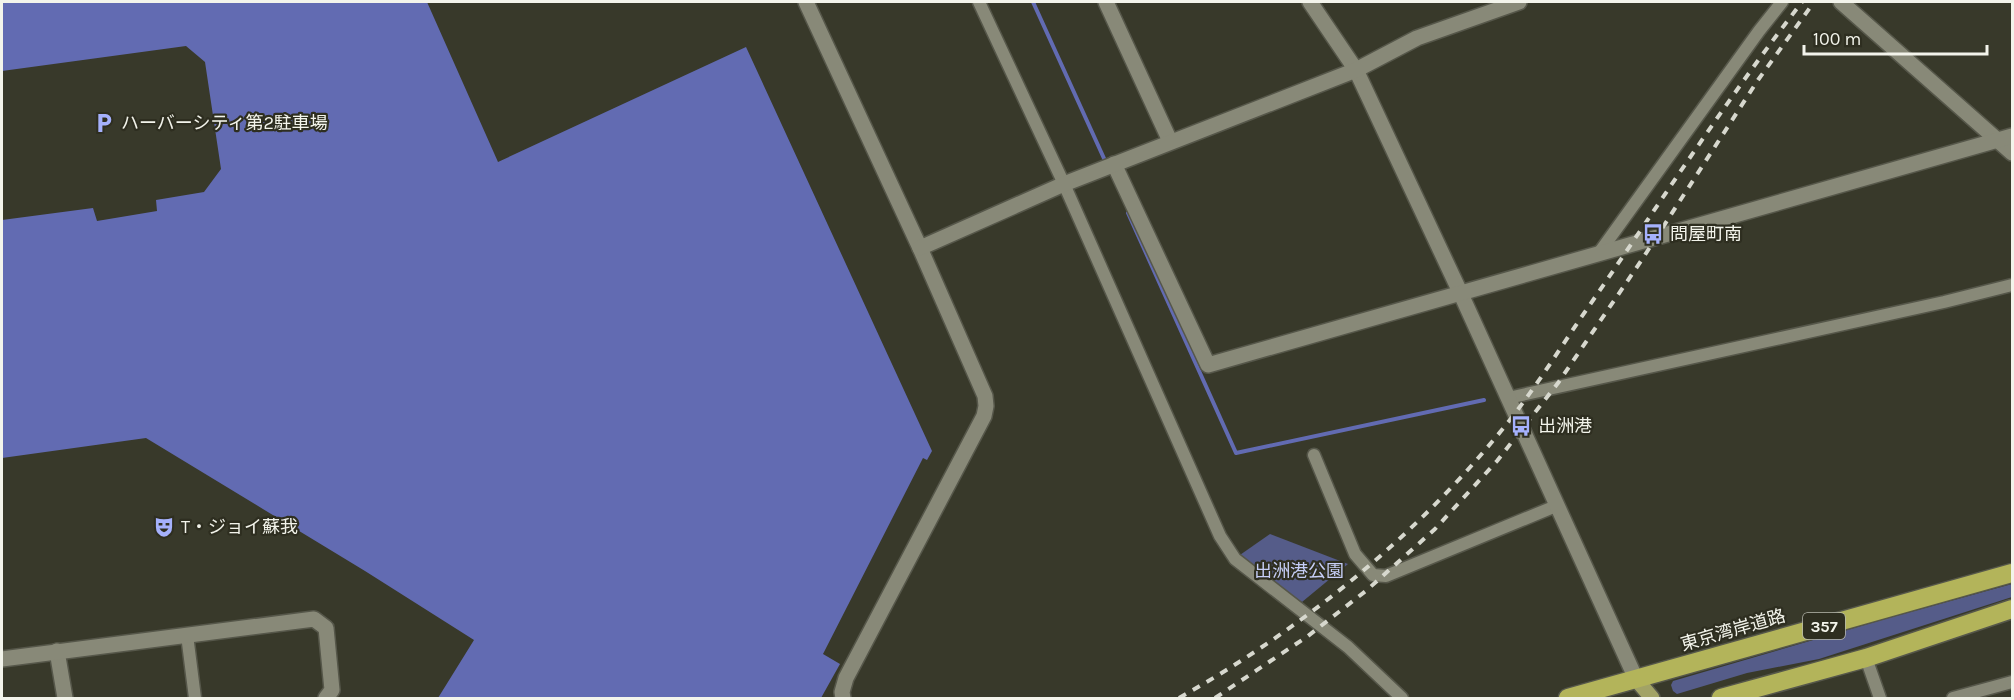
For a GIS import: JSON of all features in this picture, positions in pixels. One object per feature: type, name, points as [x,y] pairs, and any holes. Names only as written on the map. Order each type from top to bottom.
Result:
[{"type":"highway","name":"東京湾岸道路","points":[[1568,699],[2013,573]]},
{"type":"highway","name":"357","points":[[1721,699],[1866,658],[2013,609]]},
{"type":"main road","points":[[1635,679],[1652,699]]},
{"type":"street","points":[[806,2],[920,248],[985,396],[986,406],[984,416],[846,678],[842,692],[843,699]]},
{"type":"street","points":[[980,2],[1064,184],[1220,536],[1235,559],[1348,647],[1402,699]]},
{"type":"street","points":[[1106,2],[1170,141]]},
{"type":"street","points":[[1310,2],[1356,70],[1460,292],[1635,679]]},
{"type":"street","points":[[920,248],[1064,184],[1356,70],[1418,38],[1495,5],[1519,2]]},
{"type":"street","points":[[1599,253],[1782,2]]},
{"type":"street","points":[[1841,2],[2013,153]]},
{"type":"street","points":[[1109,166],[1208,365],[2013,136]]},
{"type":"street","points":[[1508,398],[2013,285]]},
{"type":"street","points":[[1314,455],[1354,554],[1373,575],[1386,576],[1556,506]]},
{"type":"street","points":[[2,659],[314,619],[326,628],[332,690],[326,699]]},
{"type":"street","points":[[187,635],[195,699]]},
{"type":"street","points":[[57,651],[65,699]]},
{"type":"street","points":[[1866,658],[1880,699]]},
{"type":"street","points":[[1953,699],[2013,682]]},
{"type":"green space","name":"出洲港公園","points":[[1270,534],[1348,564],[1302,602],[1237,557]]},
{"type":"green space","points":[[2012,584],[2012,597],[1819,659],[1747,673],[1677,694],[1671,685],[1673,681]]},
{"type":"shaded area","points":[[2,2],[427,2],[498,162],[746,47],[932,451],[927,460],[923,458],[823,654],[840,664],[821,698],[438,698],[474,640],[146,438],[2,458],[2,220],[93,208],[97,221],[157,211],[156,200],[204,192],[221,169],[205,62],[186,46],[2,71]]},
{"type":"waterway","points":[[1033,2],[1107,165]]},
{"type":"waterway","points":[[1128,213],[1236,453],[1484,400]]},
{"type":"railway","points":[[1179,698],[1269,642],[1355,578],[1434,506],[1470,467],[1527,398],[1719,115],[1802,2]]},
{"type":"railway","points":[[1215,698],[1308,636],[1367,590],[1435,529],[1497,461],[1558,383],[1641,261],[1758,80],[1814,2]]},
{"type":"place","name":"ハーバーシティ第2駐車場","points":[[104,123]]},
{"type":"place","name":"問屋町南","points":[[1653,234]]},
{"type":"place","name":"出洲港","points":[[1521,426]]},
{"type":"place","name":"T・ジョイ蘇我","points":[[164,527]]}]
